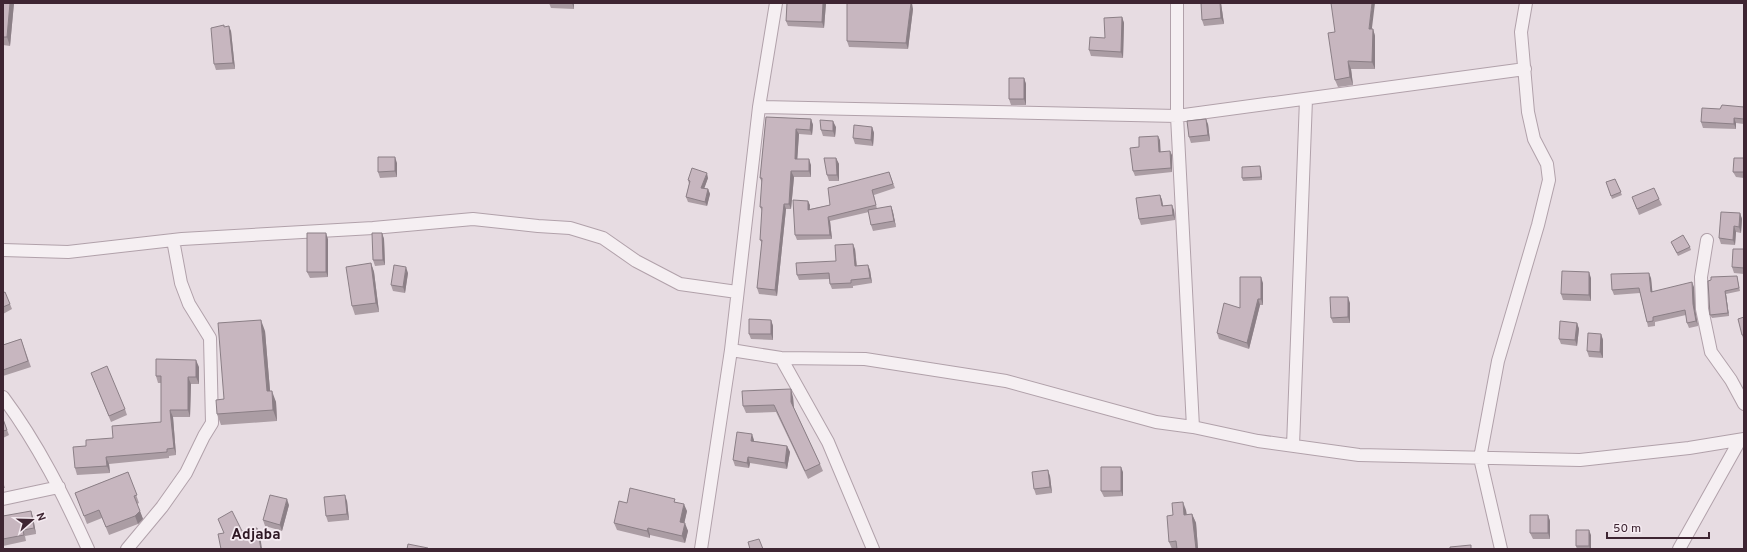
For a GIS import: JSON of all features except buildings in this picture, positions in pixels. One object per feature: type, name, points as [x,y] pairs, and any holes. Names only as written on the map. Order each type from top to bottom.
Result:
[{"type":"street","points":[[701,549],[731,350],[759,107],[776,3]]},
{"type":"street","points":[[1177,3],[1177,116],[1193,427]]},
{"type":"street","points":[[1501,549],[1480,458],[1498,361],[1538,225],[1549,180],[1547,164],[1534,139],[1530,126],[1521,32],[1526,3]]},
{"type":"street","points":[[759,107],[1177,116],[1525,69]]},
{"type":"street","points":[[1293,446],[1306,99]]},
{"type":"street","points":[[3,250],[68,252],[174,240],[373,228],[473,219],[570,228],[603,238],[636,261],[680,284],[737,292]]},
{"type":"street","points":[[127,549],[162,507],[186,473],[212,423],[210,338],[189,304],[181,283],[174,240]]},
{"type":"street","points":[[1707,240],[1700,278],[1702,309],[1710,352],[1731,380],[1744,404]]},
{"type":"street","points":[[731,350],[781,358],[865,359],[1006,381],[1156,422],[1193,427],[1258,441],[1359,454],[1580,460],[1689,448],[1742,440]]},
{"type":"street","points":[[781,358],[828,442],[873,549]]},
{"type":"street","points":[[3,397],[36,445],[59,486],[88,549]]},
{"type":"street","points":[[1679,549],[1742,440]]},
{"type":"street","points":[[3,499],[59,486]]},
{"type":"district","name":"Adjaba","points":[[256,534]]}]
